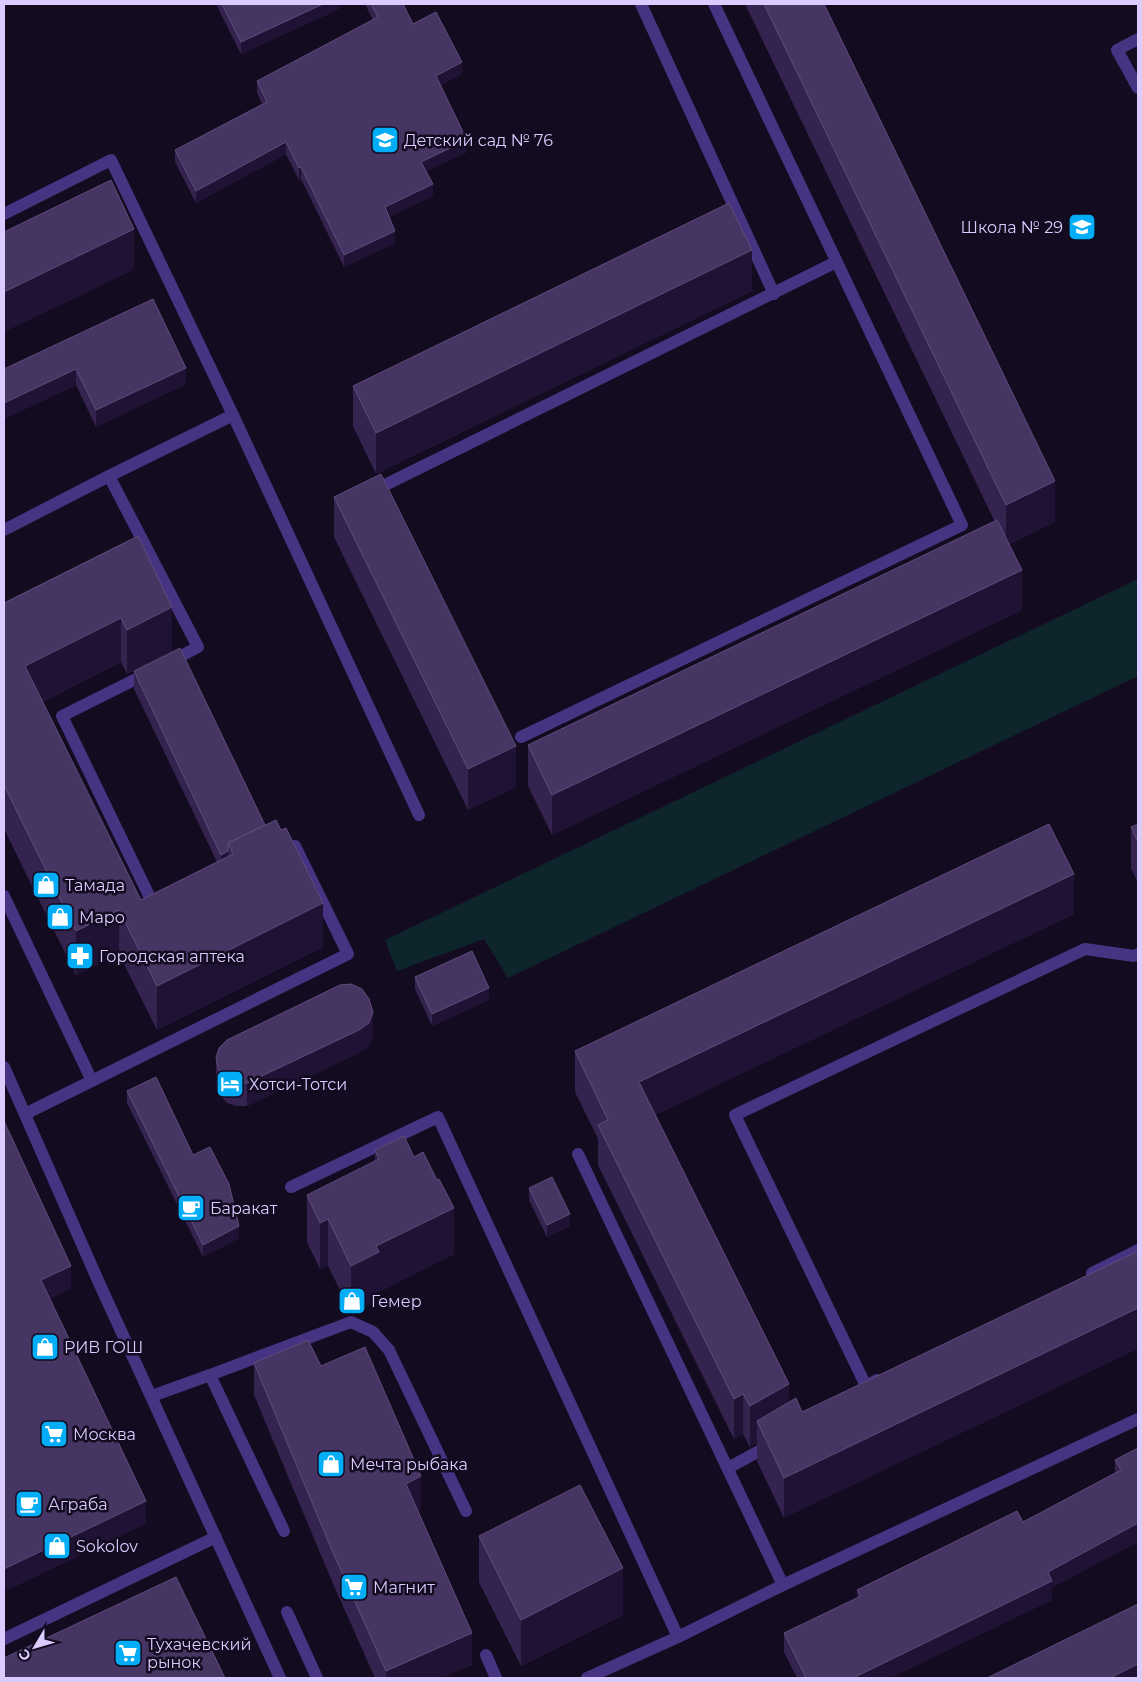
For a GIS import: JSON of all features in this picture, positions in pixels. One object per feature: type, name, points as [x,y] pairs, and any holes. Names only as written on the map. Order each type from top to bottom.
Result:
[{"type":"street","points":[[641,4],[774,294]]},
{"type":"street","points":[[521,737],[962,525],[714,4]]},
{"type":"street","points":[[1138,39],[1117,50],[1138,88]]},
{"type":"street","points":[[4,214],[111,160],[233,415],[419,815]]},
{"type":"street","points":[[387,484],[836,262]]},
{"type":"street","points":[[4,530],[233,415]]},
{"type":"street","points":[[109,476],[198,647],[62,716],[157,912],[165,908]]},
{"type":"street","points":[[25,1114],[348,954],[296,846],[270,858]]},
{"type":"street","points":[[4,896],[92,1081]]},
{"type":"street","points":[[892,1373],[862,1389],[735,1115],[1085,949],[1137,958]]},
{"type":"street","points":[[4,1068],[100,1285],[280,1678]]},
{"type":"street","points":[[291,1186],[438,1117],[678,1637]]},
{"type":"street","points":[[578,1154],[783,1585]]},
{"type":"street","points":[[1077,1281],[1138,1250]]},
{"type":"street","points":[[152,1396],[351,1322],[373,1332],[389,1350],[466,1511]]},
{"type":"street","points":[[210,1375],[284,1531]]},
{"type":"street","points":[[587,1678],[678,1637],[783,1585],[1138,1419]]},
{"type":"street","points":[[728,1468],[783,1437]]},
{"type":"street","points":[[4,1639],[216,1537]]},
{"type":"street","points":[[287,1612],[317,1678]]},
{"type":"street","points":[[486,1655],[496,1678]]},
{"type":"green space","points":[[1138,579],[1138,676],[508,978],[484,939],[397,971],[385,940]]},
{"type":"building","points":[[222,4],[323,4],[241,42]]},
{"type":"building","points":[[371,4],[403,4],[413,24],[436,12],[462,62],[436,76],[467,140],[421,162],[433,184],[385,207],[395,231],[344,255],[301,167],[299,168],[286,142],[196,191],[175,150],[267,102],[257,81],[378,17]]},
{"type":"building","points":[[764,4],[824,4],[1055,481],[1006,505]]},
{"type":"building","points":[[111,180],[134,229],[4,292],[4,232]]},
{"type":"building","points":[[729,203],[752,250],[376,433],[353,386]]},
{"type":"building","points":[[153,299],[186,368],[96,410],[76,369],[4,403],[4,369]]},
{"type":"building","points":[[381,474],[516,746],[468,769],[334,497]]},
{"type":"building","points":[[997,520],[1022,570],[552,795],[528,745]]},
{"type":"building","points":[[138,536],[172,607],[127,630],[121,618],[25,666],[141,900],[233,854],[228,843],[276,820],[281,830],[286,828],[323,903],[157,986],[119,910],[76,931],[4,785],[4,603]]},
{"type":"building","points":[[180,648],[265,825],[228,843],[228,851],[221,855],[134,671]]},
{"type":"building","points":[[1049,824],[1074,874],[639,1082],[789,1384],[750,1406],[743,1394],[734,1399],[598,1125],[608,1120],[575,1051]]},
{"type":"building","points":[[1138,824],[1138,842],[1131,827]]},
{"type":"building","points":[[472,951],[489,988],[432,1014],[415,977]]},
{"type":"building","points":[[351,984],[362,989],[369,999],[373,1012],[369,1023],[359,1030],[247,1083],[236,1083],[227,1080],[219,1071],[216,1058],[219,1048],[227,1040],[340,985]]},
{"type":"building","points":[[156,1077],[193,1155],[210,1147],[229,1184],[239,1226],[203,1245],[127,1091]]},
{"type":"building","name":"Москва","points":[[4,1121],[71,1266],[41,1280],[146,1501],[4,1569]]},
{"type":"building","points":[[404,1136],[414,1157],[423,1152],[454,1208],[376,1246],[379,1252],[351,1266],[328,1219],[320,1223],[307,1195],[379,1159],[375,1150]]},
{"type":"building","points":[[552,1177],[570,1214],[547,1225],[529,1188]]},
{"type":"building","points":[[1138,1251],[1138,1308],[784,1478],[757,1421],[796,1398],[802,1412]]},
{"type":"building","points":[[308,1340],[321,1366],[365,1347],[421,1476],[406,1484],[472,1633],[386,1671],[331,1548],[254,1363]]},
{"type":"building","points":[[1138,1448],[1138,1523],[1048,1572],[1052,1581],[853,1678],[806,1678],[784,1633],[861,1596],[857,1590],[1017,1511],[1023,1522],[1121,1470],[1115,1460]]},
{"type":"building","points":[[580,1485],[623,1568],[521,1620],[479,1536]]},
{"type":"building","name":"Тухачевский рынок","points":[[176,1577],[225,1678],[4,1678],[4,1658]]},
{"type":"building","points":[[1138,1604],[1138,1664],[1110,1678],[987,1678]]},
{"type":"place","name":"Детский сад № 76","points":[[385,140]]},
{"type":"place","name":"Школа № 29","points":[[1082,227]]},
{"type":"place","name":"Тамада","points":[[46,885]]},
{"type":"place","name":"Маро","points":[[60,917]]},
{"type":"place","name":"Городская аптека","points":[[80,956]]},
{"type":"place","name":"Хотси-Тотси","points":[[230,1084]]},
{"type":"place","name":"Баракат","points":[[191,1208]]},
{"type":"place","name":"Гемер","points":[[352,1301]]},
{"type":"place","name":"РИВ ГОШ","points":[[45,1347]]},
{"type":"place","name":"Москва","points":[[54,1434]]},
{"type":"place","name":"Мечта рыбака","points":[[331,1464]]},
{"type":"place","name":"Аграба","points":[[29,1504]]},
{"type":"place","name":"Sokolov","points":[[57,1546]]},
{"type":"place","name":"Магнит","points":[[354,1587]]},
{"type":"place","name":"Тухачевский рынок","points":[[128,1653]]}]
